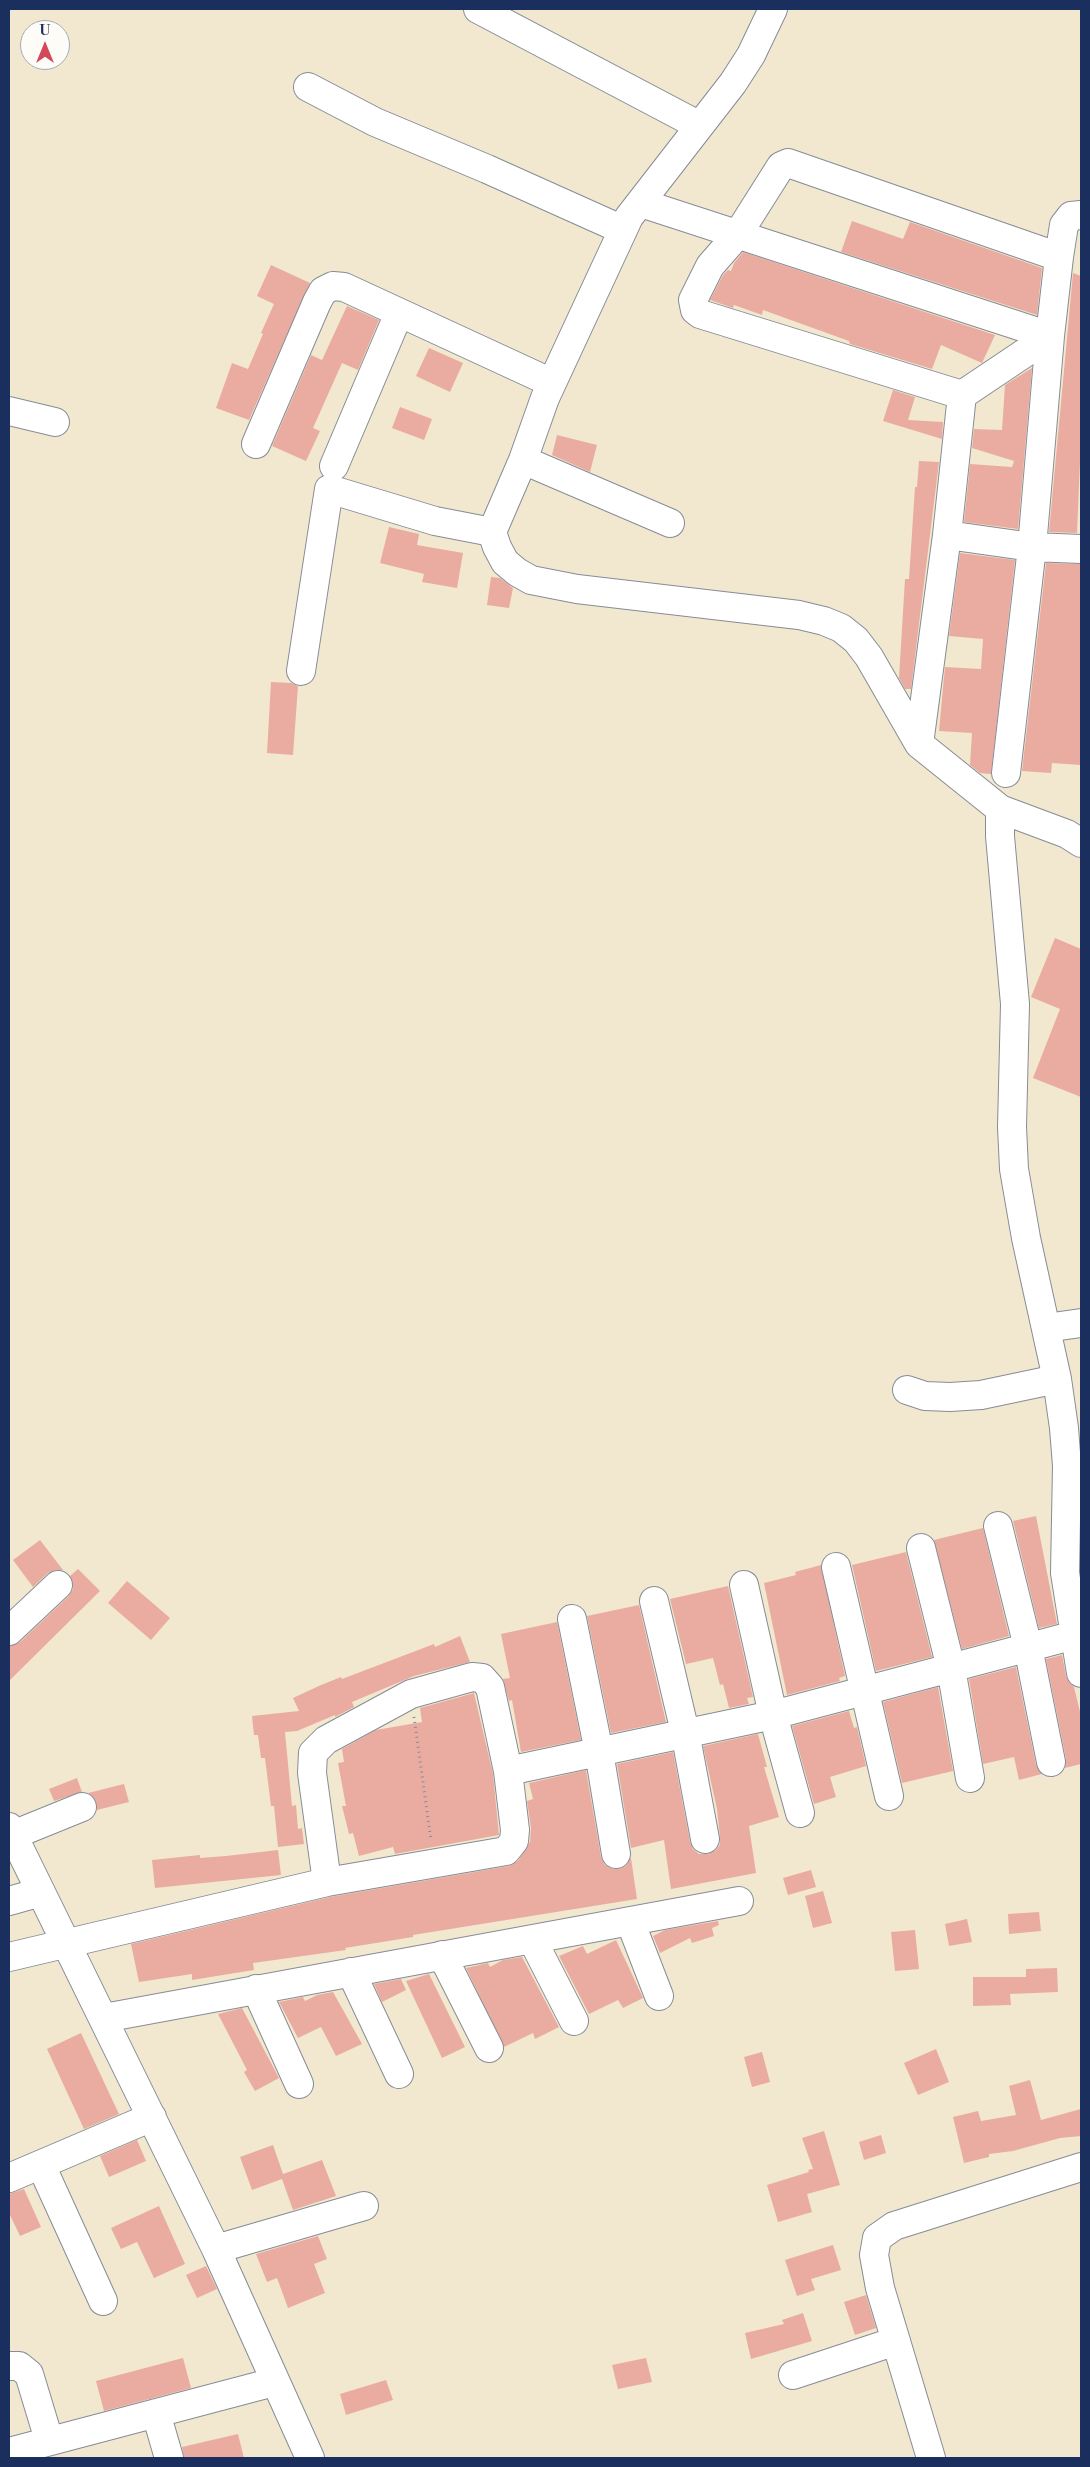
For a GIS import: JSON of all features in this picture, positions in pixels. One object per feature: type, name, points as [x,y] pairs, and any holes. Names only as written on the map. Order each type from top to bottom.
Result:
[{"type":"street","points":[[478,9],[698,125]]},
{"type":"street","points":[[773,9],[751,55],[629,217],[552,383],[523,460],[492,532],[497,547],[505,562],[531,580],[577,589],[799,616],[824,621],[841,628],[856,640],[870,657],[919,744],[1000,809],[1067,834],[1081,843]]},
{"type":"street","points":[[308,86],[375,122],[487,169],[623,230]]},
{"type":"street","points":[[962,395],[696,312],[692,303],[694,295],[710,266],[738,234],[781,166],[788,163],[1059,257]]},
{"type":"street","points":[[641,203],[1050,336]]},
{"type":"street","points":[[1006,773],[1032,547],[1050,336],[1059,257],[1064,225],[1071,216],[1081,215]]},
{"type":"street","points":[[256,444],[323,291],[333,286],[344,287],[552,383]]},
{"type":"street","points":[[334,466],[400,313]]},
{"type":"street","points":[[962,395],[1050,336]]},
{"type":"street","points":[[919,744],[947,535],[962,395]]},
{"type":"street","points":[[9,411],[55,422]]},
{"type":"street","points":[[523,460],[670,523]]},
{"type":"street","points":[[301,671],[329,489],[435,521],[492,532]]},
{"type":"street","points":[[947,535],[1032,547],[1081,549]]},
{"type":"street","points":[[1000,809],[1000,836],[1015,1004],[1012,1127],[1014,1168],[1026,1238],[1057,1379],[1066,1466],[1065,1573],[1081,1673]]},
{"type":"street","points":[[1046,1328],[1081,1323]]},
{"type":"street","points":[[907,1390],[925,1396],[965,1396],[1057,1379]]},
{"type":"street","points":[[998,1526],[1028,1647],[1051,1762]]},
{"type":"street","points":[[921,1548],[951,1668],[970,1778]]},
{"type":"street","points":[[836,1567],[889,1796]]},
{"type":"street","points":[[9,1631],[58,1585]]},
{"type":"street","points":[[744,1585],[773,1714],[800,1812]]},
{"type":"street","points":[[654,1601],[685,1732],[704,1839]]},
{"type":"street","points":[[572,1619],[599,1752],[616,1854]]},
{"type":"street","points":[[508,1771],[773,1714],[1075,1635]]},
{"type":"street","points":[[9,1957],[327,1882],[435,1862],[498,1853],[511,1846],[515,1830],[508,1771],[490,1687],[482,1678],[472,1677],[411,1694],[326,1740],[313,1753],[312,1773],[327,1882]]},
{"type":"street","points":[[82,1807],[11,1831],[216,2249],[274,2382],[310,2458]]},
{"type":"street","points":[[9,1901],[41,1892]]},
{"type":"street","points":[[104,2018],[739,1901]]},
{"type":"street","points":[[630,1921],[659,1996]]},
{"type":"street","points":[[532,1939],[574,2021]]},
{"type":"street","points":[[442,1956],[488,2048]]},
{"type":"street","points":[[351,1972],[399,2074]]},
{"type":"street","points":[[256,1989],[299,2084]]},
{"type":"street","points":[[9,2178],[152,2117]]},
{"type":"street","points":[[41,2165],[103,2301]]},
{"type":"street","points":[[931,2458],[880,2288],[874,2245],[882,2233],[894,2226],[1081,2167]]},
{"type":"street","points":[[216,2249],[364,2206]]},
{"type":"street","points":[[793,2375],[896,2341]]},
{"type":"street","points":[[9,2366],[19,2366],[29,2374],[49,2440]]},
{"type":"street","points":[[9,2452],[274,2382]]},
{"type":"street","points":[[156,2413],[169,2458]]},
{"type":"path","points":[[411,1694],[435,1862]]},
{"type":"building","points":[[852,221],[903,239],[910,222],[1042,268],[1037,315],[841,252]]},
{"type":"building","points":[[743,252],[995,335],[982,363],[941,345],[932,369],[850,344],[849,341],[763,310],[762,315],[734,305],[733,308],[710,300],[723,275],[728,270],[731,271],[734,263]]},
{"type":"building","points":[[271,265],[310,283],[249,420],[216,408],[232,363],[248,369],[263,334],[261,333],[274,304],[257,296]]},
{"type":"building","points":[[1073,273],[1081,276],[1081,437],[1077,533],[1049,532]]},
{"type":"building","points":[[347,306],[379,320],[358,370],[342,363],[313,428],[320,431],[306,461],[272,446],[311,355],[322,360]]},
{"type":"building","points":[[429,348],[463,363],[450,392],[416,376]]},
{"type":"building","points":[[1032,368],[1018,529],[964,522],[970,464],[1012,467],[1014,461],[972,448],[974,429],[1002,430],[1005,385]]},
{"type":"building","points":[[893,390],[915,397],[908,420],[943,422],[942,439],[883,421]]},
{"type":"building","points":[[400,407],[432,419],[424,440],[392,428]]},
{"type":"building","points":[[557,435],[597,445],[590,472],[552,455]]},
{"type":"building","points":[[919,461],[939,462],[911,689],[905,689],[899,678],[905,579],[909,579],[915,487],[917,487]]},
{"type":"building","points":[[389,527],[419,534],[417,545],[463,553],[457,588],[422,582],[424,574],[380,563]]},
{"type":"building","points":[[960,553],[1015,560],[991,774],[980,773],[970,765],[972,733],[939,731],[945,667],[981,669],[983,639],[949,636]]},
{"type":"building","points":[[1046,563],[1081,564],[1081,765],[1052,763],[1051,773],[1022,771]]},
{"type":"building","points":[[491,577],[500,578],[513,588],[509,608],[487,605]]},
{"type":"building","points":[[271,682],[291,683],[298,686],[293,755],[267,753]]},
{"type":"building","points":[[1055,938],[1081,949],[1081,1097],[1033,1078],[1060,1009],[1031,997]]},
{"type":"building","points":[[1036,1516],[1057,1624],[1039,1628],[1013,1521]]},
{"type":"building","points":[[983,1528],[1009,1636],[962,1649],[934,1540]]},
{"type":"building","points":[[40,1540],[63,1570],[55,1570],[48,1573],[33,1587],[13,1560]]},
{"type":"building","points":[[906,1552],[932,1657],[876,1671],[852,1565]]},
{"type":"building","points":[[821,1565],[845,1676],[839,1678],[840,1681],[787,1695],[764,1583],[796,1575],[795,1572]]},
{"type":"building","points":[[78,1569],[100,1591],[9,1681],[9,1646],[20,1642],[69,1596],[73,1589],[70,1576]]},
{"type":"building","points":[[127,1581],[170,1618],[151,1640],[108,1603]]},
{"type":"building","points":[[728,1586],[753,1697],[747,1698],[749,1704],[729,1708],[723,1684],[720,1685],[713,1658],[686,1664],[670,1599]]},
{"type":"building","points":[[639,1605],[666,1722],[611,1733],[587,1616]]},
{"type":"building","points":[[557,1622],[581,1740],[521,1752],[512,1700],[509,1701],[503,1679],[510,1678],[501,1634]]},
{"type":"building","points":[[460,1636],[470,1662],[414,1676],[352,1702],[354,1707],[335,1717],[335,1715],[297,1731],[285,1732],[292,1806],[296,1805],[298,1829],[302,1828],[304,1844],[278,1847],[274,1806],[271,1806],[265,1758],[261,1758],[258,1735],[254,1735],[252,1716],[299,1711],[293,1698],[341,1677],[342,1679],[434,1644],[435,1647]]},
{"type":"building","points":[[1062,1655],[1066,1676],[1074,1687],[1081,1716],[1081,1764],[1065,1768],[1066,1759],[1046,1659]]},
{"type":"building","points":[[1016,1667],[1036,1765],[1042,1774],[1019,1780],[1014,1757],[983,1764],[969,1679]]},
{"type":"building","points":[[938,1687],[953,1771],[902,1783],[883,1702]]},
{"type":"building","points":[[474,1693],[493,1774],[499,1835],[395,1854],[393,1847],[359,1856],[353,1833],[349,1834],[342,1806],[346,1806],[338,1763],[344,1762],[342,1749],[376,1730],[422,1722],[420,1708]]},
{"type":"building","points":[[849,1711],[854,1728],[857,1727],[866,1766],[830,1777],[836,1797],[814,1804],[792,1726]]},
{"type":"building","points":[[758,1734],[767,1767],[764,1767],[779,1817],[749,1826],[756,1873],[671,1889],[664,1840],[631,1848],[617,1764],[673,1752],[690,1842],[693,1849],[699,1854],[708,1854],[715,1851],[720,1845],[720,1837],[717,1809],[703,1746]]},
{"type":"building","points":[[586,1770],[601,1857],[604,1864],[610,1868],[618,1869],[626,1866],[631,1858],[637,1899],[413,1935],[413,1937],[345,1948],[346,1950],[253,1963],[254,1970],[192,1980],[192,1974],[139,1982],[131,1944],[330,1897],[509,1866],[518,1861],[530,1842],[531,1828],[527,1801],[533,1799],[529,1783]]},
{"type":"building","points":[[77,1778],[82,1792],[54,1801],[49,1789]]},
{"type":"building","points":[[124,1784],[129,1802],[97,1810],[96,1801],[88,1793]]},
{"type":"building","points":[[278,1850],[281,1875],[155,1888],[152,1860],[200,1855],[200,1858],[226,1856]]},
{"type":"building","points":[[811,1870],[816,1887],[788,1895],[783,1878]]},
{"type":"building","points":[[823,1891],[832,1923],[813,1928],[805,1896]]},
{"type":"building","points":[[1039,1912],[1041,1931],[1009,1934],[1008,1914]]},
{"type":"building","points":[[967,1919],[972,1942],[949,1946],[945,1924]]},
{"type":"building","points":[[718,1921],[719,1925],[712,1928],[714,1936],[692,1943],[690,1938],[660,1953],[653,1936],[665,1930]]},
{"type":"building","points":[[915,1930],[919,1969],[895,1971],[891,1932]]},
{"type":"building","points":[[616,1940],[643,1998],[623,2008],[618,2000],[589,2014],[559,1956],[583,1946],[587,1954]]},
{"type":"building","points":[[522,1957],[559,2027],[535,2039],[533,2033],[504,2047],[466,1968],[488,1963],[490,1967],[503,1960]]},
{"type":"building","points":[[1057,1968],[1058,1992],[1010,1994],[1011,2005],[973,2006],[973,1977],[1026,1977],[1026,1969]]},
{"type":"building","points":[[429,1974],[465,2047],[442,2058],[406,1981]]},
{"type":"building","points":[[401,1979],[406,1990],[382,2002],[374,1984]]},
{"type":"building","points":[[333,1992],[362,2044],[336,2056],[321,2027],[298,2038],[279,2002],[303,1997],[305,2001],[317,1995]]},
{"type":"building","points":[[242,2008],[279,2078],[255,2091],[244,2072],[247,2070],[218,2014]]},
{"type":"building","points":[[81,2033],[119,2114],[84,2129],[47,2049]]},
{"type":"building","points":[[936,2049],[949,2082],[918,2095],[904,2063]]},
{"type":"building","points":[[762,2052],[770,2082],[752,2087],[744,2057]]},
{"type":"building","points":[[1030,2080],[1041,2120],[1081,2109],[1081,2136],[1060,2138],[1013,2151],[989,2154],[989,2157],[964,2163],[953,2117],[978,2111],[981,2121],[1016,2115],[1009,2086]]},
{"type":"building","points":[[824,2131],[840,2185],[807,2194],[812,2212],[778,2222],[767,2185],[809,2172],[808,2170],[813,2169],[802,2138]]},
{"type":"building","points":[[881,2135],[886,2153],[864,2160],[859,2142]]},
{"type":"building","points":[[137,2140],[146,2161],[109,2177],[100,2156]]},
{"type":"building","points":[[273,2145],[283,2174],[322,2160],[336,2196],[293,2210],[282,2179],[252,2190],[240,2157]]},
{"type":"building","points":[[24,2189],[41,2227],[20,2236],[9,2213],[9,2194]]},
{"type":"building","points":[[159,2206],[185,2264],[154,2278],[137,2242],[121,2249],[111,2228]]},
{"type":"building","points":[[318,2236],[327,2259],[314,2264],[325,2293],[288,2308],[277,2278],[267,2282],[256,2254]]},
{"type":"building","points":[[833,2245],[841,2270],[811,2279],[815,2290],[797,2296],[785,2260]]},
{"type":"building","points":[[206,2266],[217,2289],[197,2298],[186,2275]]},
{"type":"building","points":[[866,2295],[876,2328],[855,2335],[844,2302]]},
{"type":"building","points":[[803,2313],[812,2341],[751,2359],[745,2333],[784,2324],[782,2320]]},
{"type":"building","points":[[183,2358],[191,2388],[104,2411],[96,2381]]},
{"type":"building","points":[[646,2358],[652,2382],[618,2389],[612,2365]]},
{"type":"building","points":[[386,2380],[393,2400],[346,2415],[340,2394]]},
{"type":"building","points":[[238,2434],[244,2458],[184,2458],[182,2447]]}]
